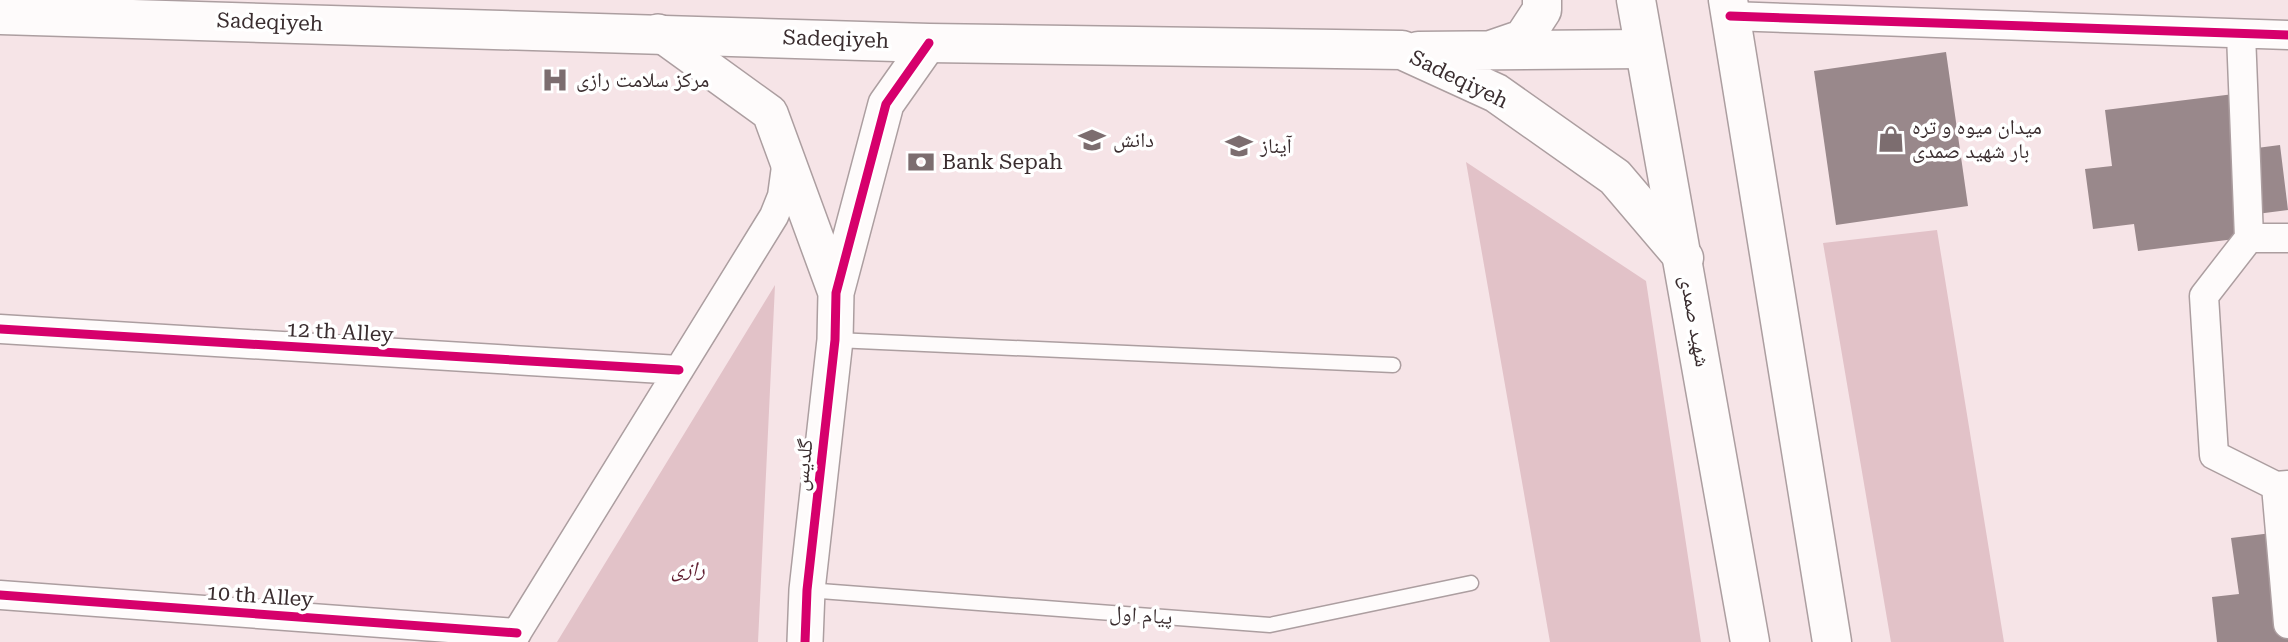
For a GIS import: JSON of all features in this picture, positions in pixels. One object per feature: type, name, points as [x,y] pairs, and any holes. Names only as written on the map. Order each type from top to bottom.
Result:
[{"type":"main road","points":[[1486,52],[1522,39],[1542,10],[1542,0]]},
{"type":"main road","name":"شهید صمدی","points":[[1636,0],[1684,258],[1750,642]]},
{"type":"main road","points":[[1729,8],[1832,642]]},
{"type":"main road","name":"Sadeqiyeh","points":[[0,15],[929,43],[1402,50],[1496,93],[1615,177],[1684,258]]},
{"type":"main road","points":[[1402,50],[1486,52],[1644,48]]},
{"type":"street","points":[[1729,8],[2288,35]]},
{"type":"street","points":[[658,33],[770,113],[836,293]]},
{"type":"street","points":[[2241,34],[2249,238],[2204,296],[2214,455],[2282,485],[2288,624]]},
{"type":"street","points":[[836,293],[886,104],[929,43]]},
{"type":"street","points":[[514,637],[774,216],[782,195],[787,156]]},
{"type":"street","points":[[2249,238],[2288,238]]},
{"type":"street","name":"گلدیس","points":[[805,642],[807,590],[835,340],[836,293]]},
{"type":"street","name":"12 th Alley","points":[[0,329],[679,370]]},
{"type":"street","name":"10 th Alley","points":[[0,595],[514,637]]},
{"type":"lane","points":[[835,340],[1393,365]]},
{"type":"lane","name":"پیام اول","points":[[807,590],[1270,625],[1471,583]]},
{"type":"green space","points":[[1466,162],[1646,281],[1701,642],[1550,642]]},
{"type":"green space","points":[[1937,230],[2004,642],[1891,642],[1823,243]]},
{"type":"green space","name":"رازی","points":[[775,285],[758,642],[557,642]]},
{"type":"building","name":"میدان میوه و تره بار شهید صمدی","points":[[1946,52],[1968,206],[1836,225],[1814,71]]},
{"type":"building","points":[[2242,93],[2249,149],[2280,145],[2288,210],[2241,216],[2243,238],[2138,251],[2134,224],[2093,229],[2085,169],[2112,166],[2105,110]]},
{"type":"building","points":[[2288,531],[2288,642],[2217,642],[2212,597],[2239,594],[2231,538]]},
{"type":"cycle path","points":[[1730,16],[2288,35]]},
{"type":"cycle path","points":[[805,642],[807,590],[835,340],[836,293],[886,104],[929,43]]},
{"type":"cycle path","points":[[0,329],[679,370]]},
{"type":"cycle path","points":[[0,595],[517,633]]},
{"type":"place","name":"مرکز سلامت رازی","points":[[555,80]]},
{"type":"place","name":"میدان میوه و تره بار شهید صمدی","points":[[1891,139]]},
{"type":"place","name":"دانش","points":[[1092,140]]},
{"type":"place","name":"آیناز","points":[[1239,146]]},
{"type":"place","name":"Bank Sepah","points":[[921,162]]}]
